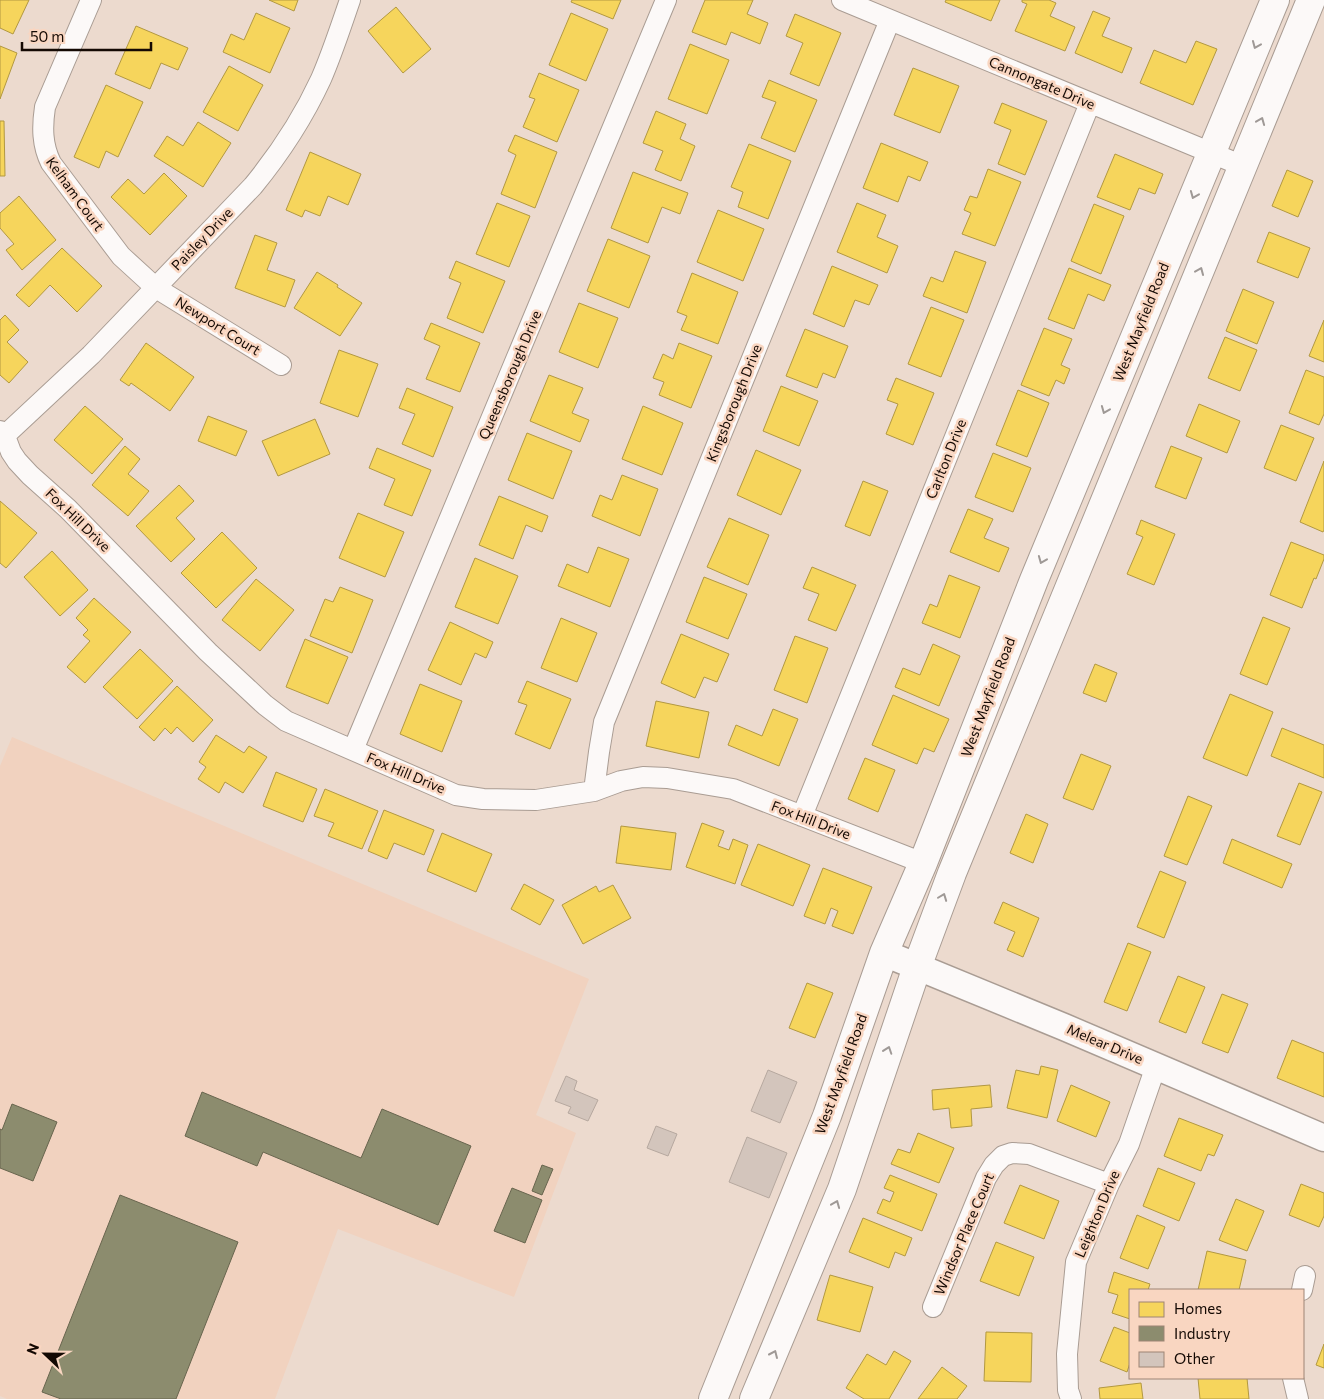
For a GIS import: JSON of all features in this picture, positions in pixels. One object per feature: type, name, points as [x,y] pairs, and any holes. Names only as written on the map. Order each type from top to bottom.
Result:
[{"type":"main road","name":"West Mayfield Road","points":[[713,1399],[827,1116],[884,953],[923,863],[1034,580],[1275,0]]},
{"type":"main road","points":[[754,1399],[842,1189],[917,967],[952,873],[1311,0]]},
{"type":"street","name":"Kelham Court","points":[[92,0],[45,107],[42,125],[45,151],[51,163],[121,256],[156,288]]},
{"type":"street","name":"Paisley Drive","points":[[2,435],[91,355],[253,186],[274,161],[301,118],[321,78],[350,0]]},
{"type":"street","name":"Queensborough Drive","points":[[353,750],[666,0]]},
{"type":"street","name":"Cannongate Drive","points":[[842,0],[1243,166]]},
{"type":"street","name":"Kingsborough Drive","points":[[594,791],[604,722],[890,20]]},
{"type":"street","name":"Carlton Drive","points":[[802,816],[1090,103]]},
{"type":"street","name":"Newport Court","points":[[156,288],[281,365]]},
{"type":"street","name":"Fox Hill Drive","points":[[2,435],[11,452],[30,475],[68,509],[208,652],[265,705],[286,721],[456,795],[483,800],[536,800],[594,791],[621,781],[636,778],[667,778],[733,789],[923,863]]},
{"type":"street","name":"Melear Drive","points":[[884,953],[1324,1138]]},
{"type":"street","name":"Leighton Drive","points":[[1071,1399],[1068,1390],[1066,1354],[1076,1262],[1109,1184],[1129,1144],[1156,1066]]},
{"type":"street","name":"Windsor Place Court","points":[[933,1307],[986,1178],[994,1165],[1003,1156],[1012,1153],[1029,1154],[1109,1184]]},
{"type":"street","points":[[1293,1379],[1298,1399]]},
{"type":"shaded area","points":[[12,737],[589,979],[536,1115],[576,1133],[514,1297],[338,1229],[275,1399],[7,1399],[0,1396],[0,766]]},
{"type":"building: Homes","points":[[0,0],[29,0],[13,34],[0,28]]},
{"type":"building: Homes","points":[[269,0],[298,0],[294,11]]},
{"type":"building: Homes","points":[[572,0],[621,0],[613,19],[571,2]]},
{"type":"building: Homes","points":[[705,0],[753,0],[747,14],[768,23],[760,44],[731,32],[726,45],[692,32]]},
{"type":"building: Homes","points":[[946,0],[1000,0],[991,21],[945,2]]},
{"type":"building: Homes","points":[[1022,0],[1049,0],[1056,3],[1050,16],[1075,27],[1065,51],[1015,31],[1027,4],[1022,2]]},
{"type":"building: Homes","points":[[396,7],[431,49],[403,73],[368,31]]},
{"type":"building: Homes","points":[[1093,11],[1110,18],[1102,36],[1132,48],[1122,73],[1075,53]]},
{"type":"building: Homes","points":[[256,13],[290,28],[270,73],[223,52],[231,34],[244,40]]},
{"type":"building: Homes","points":[[571,13],[608,29],[586,81],[549,65]]},
{"type":"building: Homes","points":[[795,14],[841,33],[819,86],[790,74],[803,43],[786,36]]},
{"type":"building: Homes","points":[[136,26],[188,48],[178,70],[161,63],[150,89],[115,74]]},
{"type":"building: Homes","points":[[1196,41],[1217,49],[1193,105],[1140,83],[1154,50],[1186,63]]},
{"type":"building: Homes","points":[[690,44],[729,60],[707,114],[668,99]]},
{"type":"building: Homes","points":[[0,46],[17,53],[0,99]]},
{"type":"building: Homes","points":[[229,66],[263,85],[238,131],[203,112]]},
{"type":"building: Homes","points":[[913,68],[959,86],[940,133],[894,115]]},
{"type":"building: Homes","points":[[539,73],[579,90],[557,142],[523,127],[535,99],[529,97]]},
{"type":"building: Homes","points":[[769,80],[817,100],[795,152],[761,138],[776,102],[762,97]]},
{"type":"building: Homes","points":[[106,85],[143,102],[118,157],[106,151],[99,168],[74,157]]},
{"type":"building: Homes","points":[[1002,103],[1047,121],[1025,175],[998,164],[1011,130],[994,123]]},
{"type":"building: Homes","points":[[656,111],[686,124],[680,139],[695,146],[681,181],[655,170],[663,151],[643,143]]},
{"type":"building: Homes","points":[[0,121],[4,121],[5,176],[0,176]]},
{"type":"building: Homes","points":[[198,122],[231,143],[203,187],[154,156],[167,136],[183,146]]},
{"type":"building: Homes","points":[[515,135],[557,152],[535,208],[501,194],[516,155],[508,151]]},
{"type":"building: Homes","points":[[881,143],[928,162],[920,181],[908,176],[898,202],[863,188]]},
{"type":"building: Homes","points":[[749,144],[791,161],[768,219],[738,207],[743,192],[731,187]]},
{"type":"building: Homes","points":[[310,152],[361,174],[348,205],[328,196],[320,216],[305,210],[302,217],[286,210]]},
{"type":"building: Homes","points":[[1115,154],[1163,174],[1155,194],[1139,188],[1130,210],[1097,197]]},
{"type":"building: Homes","points":[[988,169],[1021,182],[995,246],[962,234],[971,213],[964,210],[970,196],[977,198]]},
{"type":"building: Homes","points":[[1287,170],[1313,181],[1298,217],[1272,206]]},
{"type":"building: Homes","points":[[633,172],[688,193],[680,214],[662,207],[648,243],[611,228]]},
{"type":"building: Homes","points":[[164,173],[187,196],[150,235],[111,197],[128,179],[144,194]]},
{"type":"building: Homes","points":[[19,196],[56,240],[22,270],[6,250],[14,244],[0,228],[0,213]]},
{"type":"building: Homes","points":[[497,203],[530,216],[509,267],[476,254]]},
{"type":"building: Homes","points":[[857,203],[886,215],[877,237],[898,246],[887,273],[837,252]]},
{"type":"building: Homes","points":[[1094,204],[1124,216],[1101,274],[1071,261]]},
{"type":"building: Homes","points":[[718,210],[764,229],[743,281],[697,262]]},
{"type":"building: Homes","points":[[1269,232],[1310,248],[1298,278],[1257,262]]},
{"type":"building: Homes","points":[[255,235],[277,243],[267,270],[295,280],[285,307],[235,288]]},
{"type":"building: Homes","points":[[608,239],[650,256],[629,308],[587,291]]},
{"type":"building: Homes","points":[[62,248],[102,286],[77,312],[50,285],[29,307],[16,295]]},
{"type":"building: Homes","points":[[955,251],[986,262],[967,313],[923,296],[931,277],[943,282]]},
{"type":"building: Homes","points":[[456,261],[505,281],[483,333],[447,318],[461,283],[449,278]]},
{"type":"building: Homes","points":[[832,266],[878,285],[869,305],[855,300],[844,327],[813,314]]},
{"type":"building: Homes","points":[[1069,268],[1111,285],[1104,301],[1088,294],[1074,329],[1048,319]]},
{"type":"building: Homes","points":[[317,272],[362,303],[340,336],[294,308]]},
{"type":"building: Homes","points":[[692,273],[738,292],[718,344],[681,330],[687,316],[677,312]]},
{"type":"building: Homes","points":[[1243,289],[1274,302],[1257,344],[1226,331]]},
{"type":"building: Homes","points":[[579,303],[618,318],[598,368],[559,352]]},
{"type":"building: Homes","points":[[931,307],[964,320],[941,377],[908,364]]},
{"type":"building: Homes","points":[[5,315],[19,330],[7,342],[28,362],[9,383],[0,375],[0,320]]},
{"type":"building: Homes","points":[[1324,320],[1324,362],[1309,356]]},
{"type":"building: Homes","points":[[431,323],[480,343],[460,392],[426,379],[440,346],[424,339]]},
{"type":"building: Homes","points":[[1044,328],[1072,339],[1061,365],[1070,369],[1064,384],[1056,380],[1049,396],[1021,385]]},
{"type":"building: Homes","points":[[805,329],[848,346],[835,378],[823,373],[817,388],[786,376]]},
{"type":"building: Homes","points":[[1225,337],[1257,350],[1240,391],[1208,378]]},
{"type":"building: Homes","points":[[146,343],[194,377],[170,411],[131,383],[129,386],[120,380]]},
{"type":"building: Homes","points":[[679,343],[712,356],[691,408],[659,395],[664,382],[653,378],[663,354],[673,359]]},
{"type":"building: Homes","points":[[339,350],[378,364],[358,417],[320,403]]},
{"type":"building: Homes","points":[[1306,370],[1324,377],[1324,414],[1319,425],[1289,413]]},
{"type":"building: Homes","points":[[549,375],[583,388],[572,413],[589,420],[580,442],[530,421]]},
{"type":"building: Homes","points":[[896,378],[934,393],[913,445],[886,434],[898,404],[887,400]]},
{"type":"building: Homes","points":[[781,386],[818,401],[799,446],[763,431]]},
{"type":"building: Homes","points":[[407,388],[453,407],[433,457],[402,444],[415,414],[399,408]]},
{"type":"building: Homes","points":[[1018,390],[1049,403],[1027,457],[996,445]]},
{"type":"building: Homes","points":[[1199,404],[1240,421],[1227,453],[1186,436]]},
{"type":"building: Homes","points":[[85,406],[123,439],[92,474],[54,440]]},
{"type":"building: Homes","points":[[643,406],[683,423],[662,475],[622,459]]},
{"type":"building: Homes","points":[[208,416],[247,431],[236,456],[198,441]]},
{"type":"building: Homes","points":[[315,419],[330,454],[278,476],[262,441]]},
{"type":"building: Homes","points":[[1281,425],[1314,438],[1296,481],[1264,468]]},
{"type":"building: Homes","points":[[527,433],[572,451],[553,499],[508,480]]},
{"type":"building: Homes","points":[[125,446],[140,459],[128,474],[149,491],[128,516],[92,485]]},
{"type":"building: Homes","points":[[1171,446],[1202,458],[1186,499],[1155,487]]},
{"type":"building: Homes","points":[[377,448],[431,470],[412,516],[384,505],[395,479],[369,468]]},
{"type":"building: Homes","points":[[756,450],[801,470],[781,515],[737,495]]},
{"type":"building: Homes","points":[[993,453],[1031,468],[1013,512],[975,497]]},
{"type":"building: Homes","points":[[1324,461],[1324,530],[1323,532],[1300,522]]},
{"type":"building: Homes","points":[[622,475],[658,489],[640,536],[592,516],[600,495],[612,500]]},
{"type":"building: Homes","points":[[863,481],[888,491],[870,536],[845,526]]},
{"type":"building: Homes","points":[[179,485],[194,501],[176,518],[195,539],[171,562],[136,526]]},
{"type":"building: Homes","points":[[499,496],[548,516],[542,532],[526,525],[513,559],[479,545]]},
{"type":"building: Homes","points":[[0,501],[37,533],[6,568],[0,563]]},
{"type":"building: Homes","points":[[968,509],[993,519],[984,538],[1009,548],[999,572],[950,552]]},
{"type":"building: Homes","points":[[358,513],[404,532],[385,577],[339,558]]},
{"type":"building: Homes","points":[[729,518],[769,535],[748,585],[707,567]]},
{"type":"building: Homes","points":[[1141,520],[1175,534],[1154,585],[1127,574],[1143,537],[1136,534]]},
{"type":"building: Homes","points":[[222,532],[257,568],[216,608],[181,573]]},
{"type":"building: Homes","points":[[1291,542],[1324,555],[1316,579],[1314,578],[1302,608],[1270,595]]},
{"type":"building: Homes","points":[[598,547],[629,559],[610,607],[558,586],[567,564],[588,573]]},
{"type":"building: Homes","points":[[52,551],[88,590],[60,616],[24,577]]},
{"type":"building: Homes","points":[[475,558],[518,576],[498,624],[455,607]]},
{"type":"building: Homes","points":[[812,567],[856,585],[836,631],[808,620],[819,594],[803,588]]},
{"type":"building: Homes","points":[[949,575],[980,587],[960,638],[922,623],[930,604],[937,607]]},
{"type":"building: Homes","points":[[704,577],[747,594],[728,639],[686,622]]},
{"type":"building: Homes","points":[[256,579],[294,610],[260,651],[222,620]]},
{"type":"building: Homes","points":[[340,587],[373,600],[352,653],[310,636],[325,599],[333,602]]},
{"type":"building: Homes","points":[[94,598],[131,632],[85,683],[67,667],[90,641],[83,635],[88,630],[76,618]]},
{"type":"building: Homes","points":[[1263,617],[1290,628],[1267,685],[1240,674]]},
{"type":"building: Homes","points":[[561,618],[597,633],[577,682],[541,668]]},
{"type":"building: Homes","points":[[450,622],[493,642],[486,658],[475,653],[461,685],[428,670]]},
{"type":"building: Homes","points":[[681,634],[729,654],[717,682],[704,677],[695,698],[661,683]]},
{"type":"building: Homes","points":[[795,636],[828,648],[807,703],[774,690]]},
{"type":"building: Homes","points":[[305,639],[348,657],[328,704],[286,687]]},
{"type":"building: Homes","points":[[933,644],[960,656],[939,706],[895,687],[903,668],[920,675]]},
{"type":"building: Homes","points":[[140,649],[173,681],[137,719],[103,687]]},
{"type":"building: Homes","points":[[1095,664],[1117,673],[1106,702],[1083,693]]},
{"type":"building: Homes","points":[[527,681],[571,699],[550,749],[515,734],[527,705],[518,702]]},
{"type":"building: Homes","points":[[420,684],[462,701],[442,752],[400,734]]},
{"type":"building: Homes","points":[[177,686],[213,720],[193,742],[177,727],[171,734],[165,728],[154,741],[139,727]]},
{"type":"building: Homes","points":[[1230,694],[1273,712],[1247,776],[1203,758]]},
{"type":"building: Homes","points":[[893,695],[949,719],[934,752],[924,748],[917,764],[872,745]]},
{"type":"building: Homes","points":[[656,701],[709,712],[699,758],[646,746]]},
{"type":"building: Homes","points":[[773,709],[798,719],[779,766],[728,745],[736,725],[762,736]]},
{"type":"building: Homes","points":[[1282,728],[1324,745],[1324,778],[1271,756]]},
{"type":"building: Homes","points":[[216,735],[244,753],[249,746],[267,757],[243,793],[225,782],[219,793],[198,779],[206,767],[199,762]]},
{"type":"building: Homes","points":[[1081,754],[1111,766],[1093,810],[1063,798]]},
{"type":"building: Homes","points":[[865,758],[895,770],[878,812],[848,799]]},
{"type":"building: Homes","points":[[276,772],[317,789],[303,822],[263,806]]},
{"type":"building: Homes","points":[[1299,783],[1322,792],[1300,845],[1277,836]]},
{"type":"building: Homes","points":[[325,789],[378,811],[362,849],[328,836],[334,823],[314,816]]},
{"type":"building: Homes","points":[[1188,796],[1212,806],[1187,865],[1164,856]]},
{"type":"building: Homes","points":[[384,810],[434,830],[424,855],[394,843],[387,859],[368,851]]},
{"type":"building: Homes","points":[[1026,814],[1048,824],[1033,863],[1010,853]]},
{"type":"building: Homes","points":[[702,823],[724,831],[718,846],[729,850],[733,839],[748,845],[735,884],[686,867]]},
{"type":"building: Homes","points":[[621,826],[676,833],[671,870],[616,863]]},
{"type":"building: Homes","points":[[442,833],[492,854],[476,892],[427,871]]},
{"type":"building: Homes","points":[[1232,839],[1292,864],[1282,888],[1223,863]]},
{"type":"building: Homes","points":[[758,844],[810,865],[793,906],[741,885]]},
{"type":"building: Homes","points":[[823,868],[872,887],[853,934],[832,926],[838,911],[831,908],[825,924],[804,916]]},
{"type":"building: Homes","points":[[1160,871],[1186,882],[1164,938],[1137,927]]},
{"type":"building: Homes","points":[[524,884],[554,900],[540,925],[511,909]]},
{"type":"building: Homes","points":[[613,885],[631,918],[583,944],[562,905],[596,886],[599,892]]},
{"type":"building: Homes","points":[[1003,902],[1039,918],[1023,957],[1007,950],[1015,932],[994,923]]},
{"type":"building: Homes","points":[[1128,943],[1151,952],[1127,1011],[1104,1002]]},
{"type":"building: Homes","points":[[1178,976],[1205,987],[1186,1033],[1159,1022]]},
{"type":"building: Homes","points":[[807,983],[833,993],[815,1038],[789,1028]]},
{"type":"building: Homes","points":[[1222,994],[1248,1004],[1228,1053],[1202,1043]]},
{"type":"building: Homes","points":[[1292,1040],[1324,1053],[1324,1097],[1277,1078]]},
{"type":"building: Homes","points":[[1041,1066],[1058,1070],[1047,1118],[1007,1108],[1016,1070],[1039,1075]]},
{"type":"building: Homes","points":[[990,1085],[992,1107],[971,1109],[972,1126],[951,1128],[949,1108],[933,1110],[932,1090]]},
{"type":"building: Homes","points":[[1071,1085],[1110,1102],[1096,1137],[1057,1121]]},
{"type":"building: Homes","points":[[1179,1118],[1223,1135],[1214,1156],[1208,1154],[1201,1171],[1164,1156]]},
{"type":"building: Homes","points":[[918,1133],[954,1148],[939,1183],[891,1164],[898,1149],[910,1153]]},
{"type":"building: Homes","points":[[1158,1168],[1195,1183],[1179,1221],[1143,1206]]},
{"type":"building: Homes","points":[[890,1175],[937,1194],[922,1231],[877,1213],[883,1199],[890,1202],[894,1192],[884,1188]]},
{"type":"building: Homes","points":[[1301,1184],[1324,1193],[1324,1216],[1319,1227],[1289,1215]]},
{"type":"building: Homes","points":[[1020,1185],[1059,1201],[1044,1239],[1004,1223]]},
{"type":"building: Homes","points":[[1236,1199],[1264,1211],[1247,1251],[1219,1240]]},
{"type":"building: Homes","points":[[1137,1215],[1165,1227],[1148,1269],[1120,1258]]},
{"type":"building: Homes","points":[[863,1218],[912,1238],[905,1256],[895,1252],[889,1268],[849,1252]]},
{"type":"building: Homes","points":[[996,1242],[1034,1257],[1019,1296],[980,1281]]},
{"type":"building: Homes","points":[[1207,1251],[1246,1260],[1239,1289],[1198,1289]]},
{"type":"building: Homes","points":[[1114,1272],[1150,1284],[1148,1289],[1129,1289],[1129,1319],[1112,1313],[1118,1295],[1108,1292]]},
{"type":"building: Homes","points":[[830,1275],[873,1287],[860,1332],[817,1320]]},
{"type":"building: Homes","points":[[1114,1327],[1129,1333],[1129,1366],[1127,1372],[1100,1361]]},
{"type":"building: Homes","points":[[986,1332],[1032,1333],[1031,1382],[984,1381]]},
{"type":"building: Homes","points":[[1324,1344],[1324,1368],[1316,1365]]},
{"type":"building: Homes","points":[[894,1351],[911,1361],[889,1399],[864,1399],[846,1388],[867,1354],[886,1365]]},
{"type":"building: Homes","points":[[942,1367],[967,1386],[957,1399],[918,1399]]},
{"type":"building: Homes","points":[[1198,1379],[1247,1379],[1249,1399],[1200,1399]]},
{"type":"building: Homes","points":[[1141,1383],[1143,1399],[1100,1399],[1099,1388]]},
{"type":"building: Industry","points":[[202,1092],[361,1158],[382,1109],[471,1146],[438,1225],[263,1152],[257,1166],[185,1136]]},
{"type":"building: Industry","points":[[12,1104],[57,1122],[33,1181],[0,1168],[0,1129],[2,1130]]},
{"type":"building: Industry","points":[[542,1165],[553,1169],[542,1195],[532,1191]]},
{"type":"building: Industry","points":[[512,1188],[542,1200],[525,1243],[494,1231]]},
{"type":"building: Industry","points":[[120,1195],[238,1242],[176,1399],[61,1399],[42,1392]]},
{"type":"building: Other","points":[[768,1070],[797,1082],[780,1123],[751,1111]]},
{"type":"building: Other","points":[[566,1076],[577,1081],[574,1090],[598,1100],[588,1121],[568,1113],[571,1107],[555,1101]]},
{"type":"building: Other","points":[[656,1126],[677,1134],[668,1156],[647,1148]]},
{"type":"building: Other","points":[[747,1137],[787,1153],[769,1198],[729,1182]]}]
